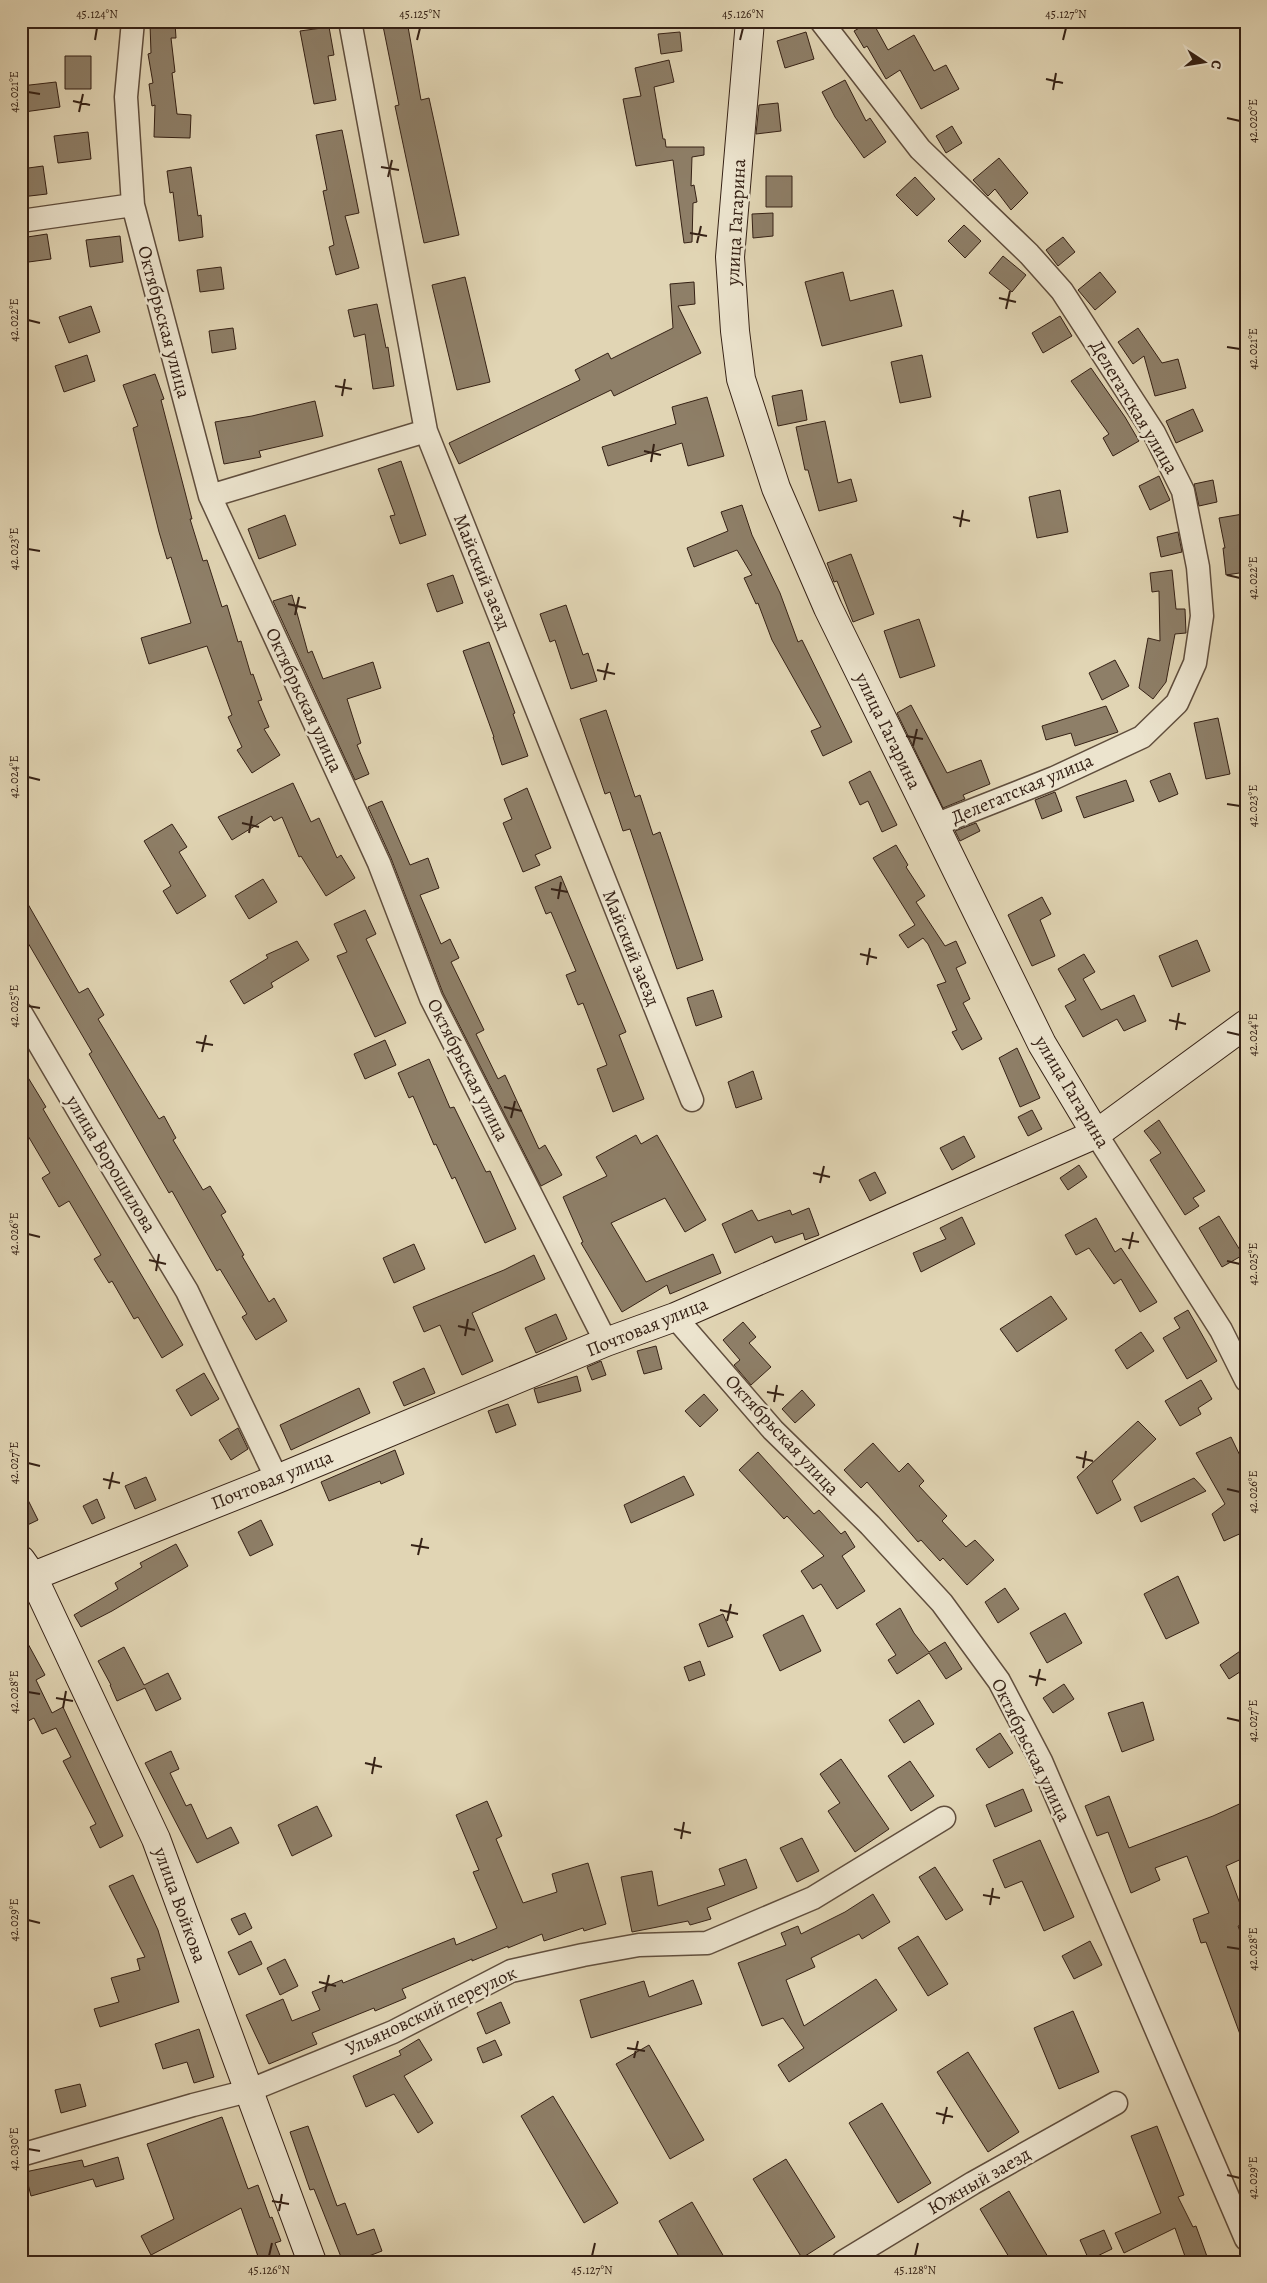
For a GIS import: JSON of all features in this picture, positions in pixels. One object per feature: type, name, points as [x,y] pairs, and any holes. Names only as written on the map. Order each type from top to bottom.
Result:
[{"type":"main road","name":"улица Гагарина","points":[[750,21],[730,257],[734,331],[741,379],[776,488],[820,591],[1042,1044],[1096,1134]]},
{"type":"main road","name":"Почтовая улица","points":[[25,1573],[277,1479],[606,1342],[675,1317],[1096,1134],[1246,1024]]},
{"type":"main road","name":"улица Войкова","points":[[25,1573],[156,1839],[312,2262]]},
{"type":"street","name":"Октябрьская улица","points":[[133,21],[126,97],[133,204],[210,496],[379,863],[431,998],[606,1342]]},
{"type":"street","name":"Майский заезд","points":[[350,21],[426,431],[692,1100]]},
{"type":"street","name":"Делегатская улица","points":[[821,21],[920,149],[1029,254],[1062,291],[1154,433],[1183,491],[1198,567],[1202,616],[1195,663],[1177,703],[1142,737],[1054,778],[935,826]]},
{"type":"street","points":[[21,221],[133,204]]},
{"type":"street","points":[[210,496],[426,431]]},
{"type":"street","name":"улица Ворошилова","points":[[21,1013],[187,1290],[277,1479]]},
{"type":"street","name":"улица Гагарина","points":[[1096,1134],[1221,1330],[1246,1380]]},
{"type":"street","name":"Октябрьская улица","points":[[675,1317],[773,1430],[870,1525],[942,1603],[999,1681],[1041,1761],[1246,2239]]},
{"type":"street","name":"Ульяновский переулок","points":[[21,2155],[248,2091],[393,2032],[511,1971],[584,1955],[639,1946],[708,1943],[813,1898],[944,1818]]},
{"type":"street","name":"Южный заезд","points":[[843,2262],[973,2183],[1116,2103]]},
{"type":"building","points":[[382,21],[407,21],[421,100],[429,98],[459,235],[424,243],[395,106],[399,105]]},
{"type":"building","points":[[872,21],[888,50],[914,35],[934,71],[946,65],[959,89],[921,109],[900,70],[886,79],[867,46],[864,48],[854,31]]},
{"type":"building","points":[[175,23],[176,38],[171,38],[175,72],[172,73],[177,114],[191,115],[190,138],[154,137],[155,105],[152,106],[149,84],[153,83],[148,54],[151,53],[150,24]]},
{"type":"building","points":[[329,27],[334,55],[328,56],[336,100],[314,104],[300,31]]},
{"type":"building","points":[[680,32],[682,51],[661,54],[658,34]]},
{"type":"building","points":[[806,32],[814,59],[785,68],[777,41]]},
{"type":"building","points":[[65,56],[91,56],[91,89],[65,89]]},
{"type":"building","points":[[669,60],[674,82],[654,87],[666,147],[704,147],[704,155],[692,157],[691,186],[694,185],[697,202],[693,203],[692,242],[684,243],[673,160],[636,166],[623,99],[641,96],[635,68]]},
{"type":"building","points":[[845,80],[866,121],[870,118],[886,142],[864,158],[835,117],[822,92]]},
{"type":"building","points":[[56,82],[60,107],[24,112],[21,86]]},
{"type":"building","points":[[778,103],[781,131],[756,134],[759,105]]},
{"type":"building","points":[[952,126],[962,143],[946,153],[936,136]]},
{"type":"building","points":[[342,130],[359,213],[345,216],[359,268],[336,275],[329,247],[334,245],[323,191],[327,190],[316,135]]},
{"type":"building","points":[[88,132],[91,159],[58,163],[54,136]]},
{"type":"building","points":[[999,158],[1028,193],[1011,210],[995,189],[988,196],[973,180]]},
{"type":"building","points":[[43,166],[47,194],[21,197],[21,169]]},
{"type":"building","points":[[191,167],[198,216],[201,215],[203,237],[179,241],[173,192],[170,193],[167,171]]},
{"type":"building","points":[[766,176],[792,176],[792,207],[766,207]]},
{"type":"building","points":[[915,177],[935,199],[917,216],[896,195]]},
{"type":"building","points":[[773,213],[773,236],[753,238],[752,214]]},
{"type":"building","points":[[964,225],[981,241],[965,258],[948,241]]},
{"type":"building","points":[[47,234],[51,259],[21,263],[21,238]]},
{"type":"building","points":[[120,236],[123,262],[90,267],[86,240]]},
{"type":"building","points":[[1063,237],[1075,252],[1058,266],[1046,250]]},
{"type":"building","points":[[1003,256],[1026,275],[1012,292],[989,273]]},
{"type":"building","points":[[221,267],[224,289],[200,292],[197,270]]},
{"type":"building","points":[[843,272],[850,301],[893,290],[902,326],[822,346],[805,282]]},
{"type":"building","points":[[1100,272],[1116,292],[1095,310],[1078,290]]},
{"type":"building","points":[[465,277],[490,382],[457,390],[432,285]]},
{"type":"building","points":[[694,282],[695,304],[678,306],[701,353],[614,396],[611,390],[459,464],[449,443],[580,380],[575,370],[608,353],[611,359],[673,328],[670,284]]},
{"type":"building","points":[[377,304],[386,348],[388,347],[394,386],[373,389],[365,334],[354,337],[348,310]]},
{"type":"building","points":[[91,306],[100,332],[69,343],[59,317]]},
{"type":"building","points":[[1060,316],[1072,336],[1043,353],[1032,333]]},
{"type":"building","points":[[233,328],[236,349],[212,353],[209,331]]},
{"type":"building","points":[[1138,328],[1162,363],[1178,359],[1186,388],[1155,396],[1144,356],[1133,364],[1118,342]]},
{"type":"building","points":[[87,355],[95,381],[64,392],[55,366]]},
{"type":"building","points":[[922,355],[931,397],[900,403],[891,362]]},
{"type":"building","points":[[1091,368],[1139,441],[1113,456],[1103,438],[1109,434],[1071,381]]},
{"type":"building","points":[[155,374],[164,399],[161,400],[192,519],[190,519],[203,561],[207,560],[222,607],[227,605],[238,642],[241,641],[251,675],[253,674],[262,700],[258,701],[269,727],[264,729],[280,755],[252,773],[237,750],[242,747],[228,717],[232,715],[207,646],[149,664],[141,638],[191,623],[171,557],[167,559],[159,532],[133,428],[138,426],[123,385]]},
{"type":"building","points":[[802,390],[807,420],[778,426],[772,396]]},
{"type":"building","points":[[707,397],[724,456],[688,466],[682,443],[608,466],[602,447],[676,424],[672,407]]},
{"type":"building","points":[[315,401],[323,436],[259,451],[261,457],[224,464],[215,422],[252,416]]},
{"type":"building","points":[[1193,409],[1203,431],[1176,443],[1166,421]]},
{"type":"building","points":[[825,421],[838,483],[851,479],[857,501],[819,511],[808,470],[805,470],[796,427]]},
{"type":"building","points":[[401,461],[426,535],[400,544],[390,516],[395,515],[378,469]]},
{"type":"building","points":[[1159,476],[1170,500],[1150,510],[1139,486]]},
{"type":"building","points":[[1213,480],[1217,502],[1199,506],[1194,484]]},
{"type":"building","points":[[1060,490],[1068,532],[1037,538],[1029,497]]},
{"type":"building","points":[[742,505],[752,535],[780,593],[798,642],[802,640],[852,742],[823,756],[811,731],[821,727],[772,640],[758,603],[756,604],[744,578],[752,575],[737,550],[694,567],[687,548],[728,531],[721,512]]},
{"type":"building","points":[[1243,514],[1246,532],[1246,572],[1226,575],[1223,548],[1225,548],[1219,518]]},
{"type":"building","points":[[285,515],[296,545],[259,559],[248,529]]},
{"type":"building","points":[[1178,532],[1182,552],[1161,557],[1157,537]]},
{"type":"building","points":[[851,554],[874,614],[853,622],[837,581],[834,582],[827,563]]},
{"type":"building","points":[[1172,570],[1176,609],[1185,609],[1186,633],[1175,634],[1166,682],[1153,699],[1139,688],[1148,638],[1160,641],[1159,591],[1152,592],[1150,573]]},
{"type":"building","points":[[453,575],[463,603],[437,612],[427,584]]},
{"type":"building","points":[[292,595],[308,653],[312,651],[323,679],[373,662],[381,688],[347,699],[361,743],[357,745],[369,774],[355,780],[273,601]]},
{"type":"building","points":[[566,605],[583,655],[588,653],[597,681],[571,689],[555,640],[550,642],[540,614]]},
{"type":"building","points":[[919,619],[935,666],[900,678],[884,631]]},
{"type":"building","points":[[489,642],[515,713],[513,714],[528,756],[502,765],[463,651]]},
{"type":"building","points":[[1115,660],[1129,686],[1102,700],[1089,673]]},
{"type":"building","points":[[911,705],[947,773],[981,760],[990,784],[963,795],[965,799],[943,808],[897,713]]},
{"type":"building","points":[[1106,706],[1118,732],[1075,746],[1071,733],[1046,740],[1042,726]]},
{"type":"building","points":[[606,710],[635,797],[640,795],[653,835],[660,832],[703,960],[677,969],[630,829],[623,831],[610,792],[605,794],[580,719]]},
{"type":"building","points":[[1218,718],[1230,774],[1206,779],[1194,723]]},
{"type":"building","points":[[870,771],[897,825],[882,832],[868,801],[860,805],[849,782]]},
{"type":"building","points":[[1170,773],[1178,794],[1159,802],[1150,781]]},
{"type":"building","points":[[1126,780],[1134,801],[1084,818],[1076,797]]},
{"type":"building","points":[[293,783],[311,822],[319,818],[337,858],[341,855],[355,878],[326,896],[301,856],[299,857],[282,817],[274,821],[271,816],[232,840],[218,817]]},
{"type":"building","points":[[527,788],[551,848],[535,855],[540,865],[523,872],[503,823],[512,819],[504,799]]},
{"type":"building","points":[[1055,792],[1062,811],[1042,819],[1035,800]]},
{"type":"building","points":[[382,801],[410,865],[428,858],[439,888],[420,895],[441,944],[450,939],[459,958],[451,962],[484,1030],[476,1034],[498,1079],[505,1075],[539,1149],[545,1145],[562,1175],[541,1186],[443,993],[391,858],[368,807]]},
{"type":"building","points":[[976,823],[980,831],[960,841],[955,831]]},
{"type":"building","points":[[172,824],[187,847],[179,852],[206,896],[177,914],[163,891],[171,886],[144,841]]},
{"type":"building","points":[[896,845],[908,865],[906,867],[925,896],[916,902],[945,946],[956,941],[966,963],[956,968],[970,999],[963,1003],[982,1039],[962,1050],[952,1032],[957,1030],[937,985],[946,982],[928,944],[923,938],[908,948],[899,935],[915,925],[873,858]]},
{"type":"building","points":[[561,876],[626,1032],[619,1035],[644,1099],[613,1112],[597,1069],[607,1065],[583,1003],[578,1005],[566,975],[576,971],[551,912],[546,914],[535,887]]},
{"type":"building","points":[[263,879],[277,902],[249,919],[235,896]]},
{"type":"building","points":[[21,892],[79,993],[88,988],[104,1015],[98,1019],[159,1119],[164,1116],[176,1138],[173,1140],[203,1190],[210,1186],[226,1212],[221,1215],[244,1255],[242,1256],[269,1302],[274,1298],[287,1321],[256,1340],[242,1317],[247,1314],[220,1269],[217,1271],[172,1191],[169,1193],[89,1054],[92,1052],[21,931]]},
{"type":"building","points":[[1042,897],[1051,914],[1040,920],[1055,956],[1032,966],[1008,915]]},
{"type":"building","points":[[365,910],[376,934],[366,939],[406,1023],[375,1037],[337,956],[347,952],[334,924]]},
{"type":"building","points":[[1197,940],[1210,971],[1172,987],[1159,956]]},
{"type":"building","points":[[297,941],[309,960],[271,983],[273,987],[244,1004],[230,981],[268,958],[266,955]]},
{"type":"building","points":[[1084,954],[1095,972],[1083,979],[1101,1010],[1134,995],[1146,1021],[1124,1031],[1117,1019],[1083,1037],[1065,1006],[1076,1000],[1058,969]]},
{"type":"building","points":[[713,990],[722,1017],[696,1026],[687,998]]},
{"type":"building","points":[[385,1040],[396,1065],[365,1079],[354,1054]]},
{"type":"building","points":[[1017,1048],[1040,1098],[1020,1107],[999,1058]]},
{"type":"building","points":[[429,1059],[450,1108],[454,1107],[486,1172],[490,1171],[516,1229],[485,1243],[455,1177],[452,1179],[436,1144],[434,1145],[413,1096],[409,1098],[398,1073]]},
{"type":"building","points":[[21,1066],[46,1107],[43,1109],[183,1345],[162,1358],[138,1317],[134,1319],[112,1281],[109,1283],[94,1259],[101,1255],[69,1201],[59,1207],[42,1178],[50,1173],[21,1124]]},
{"type":"building","points":[[753,1071],[762,1099],[736,1108],[728,1082]]},
{"type":"building","points":[[1032,1110],[1042,1129],[1028,1136],[1018,1117]]},
{"type":"building","points":[[1159,1120],[1205,1191],[1193,1198],[1199,1206],[1185,1215],[1150,1160],[1161,1153],[1144,1131]]},
{"type":"building","points":[[636,1135],[641,1144],[657,1135],[706,1220],[685,1232],[665,1198],[611,1223],[646,1282],[713,1254],[721,1273],[670,1294],[667,1285],[622,1312],[581,1243],[583,1242],[563,1197],[607,1176],[596,1157]]},
{"type":"building","points":[[964,1136],[975,1157],[952,1170],[940,1148]]},
{"type":"building","points":[[1079,1165],[1087,1177],[1068,1190],[1060,1178]]},
{"type":"building","points":[[875,1172],[886,1193],[870,1201],[859,1180]]},
{"type":"building","points":[[809,1208],[819,1235],[805,1240],[803,1233],[775,1243],[772,1236],[735,1253],[722,1224],[752,1210],[758,1221],[790,1210],[792,1215]]},
{"type":"building","points":[[1219,1216],[1243,1255],[1222,1267],[1199,1228]]},
{"type":"building","points":[[962,1217],[975,1244],[921,1272],[913,1253],[946,1239],[940,1228]]},
{"type":"building","points":[[1096,1218],[1115,1252],[1121,1248],[1157,1302],[1140,1312],[1121,1279],[1114,1284],[1089,1248],[1076,1255],[1065,1235]]},
{"type":"building","points":[[414,1244],[425,1269],[394,1283],[383,1258]]},
{"type":"building","points":[[534,1255],[545,1279],[472,1313],[493,1361],[462,1375],[440,1325],[424,1332],[413,1307],[504,1270]]},
{"type":"building","points":[[1051,1296],[1067,1319],[1017,1352],[1000,1329]]},
{"type":"building","points":[[1188,1310],[1217,1361],[1187,1379],[1163,1338],[1180,1328],[1174,1318]]},
{"type":"building","points":[[556,1314],[567,1339],[536,1353],[525,1328]]},
{"type":"building","points":[[743,1322],[756,1337],[749,1343],[771,1367],[751,1385],[734,1365],[740,1360],[723,1340]]},
{"type":"building","points":[[1141,1332],[1154,1351],[1127,1369],[1115,1350]]},
{"type":"building","points":[[656,1346],[662,1369],[644,1374],[637,1351]]},
{"type":"building","points":[[601,1361],[606,1375],[592,1380],[587,1367]]},
{"type":"building","points":[[424,1368],[435,1393],[404,1406],[393,1382]]},
{"type":"building","points":[[204,1373],[219,1399],[191,1416],[176,1390]]},
{"type":"building","points":[[577,1376],[581,1391],[538,1403],[534,1389]]},
{"type":"building","points":[[1201,1380],[1212,1399],[1198,1408],[1201,1414],[1180,1426],[1165,1401]]},
{"type":"building","points":[[359,1388],[370,1413],[291,1450],[280,1425]]},
{"type":"building","points":[[802,1390],[815,1405],[795,1423],[782,1409]]},
{"type":"building","points":[[704,1394],[718,1410],[700,1427],[685,1411]]},
{"type":"building","points":[[508,1404],[516,1425],[496,1433],[488,1411]]},
{"type":"building","points":[[1138,1421],[1156,1439],[1112,1481],[1121,1500],[1097,1514],[1077,1477]]},
{"type":"building","points":[[238,1428],[248,1449],[231,1460],[219,1440]]},
{"type":"building","points":[[1231,1437],[1246,1468],[1246,1531],[1224,1541],[1212,1514],[1225,1504],[1196,1453]]},
{"type":"building","points":[[873,1443],[899,1472],[908,1463],[924,1481],[919,1486],[947,1516],[942,1521],[966,1547],[975,1540],[994,1560],[967,1585],[943,1558],[940,1561],[921,1540],[918,1542],[867,1482],[861,1488],[844,1470]]},
{"type":"building","points":[[395,1450],[404,1474],[381,1484],[380,1481],[329,1501],[321,1482]]},
{"type":"building","points":[[758,1452],[814,1514],[819,1510],[841,1534],[845,1531],[855,1547],[842,1556],[865,1591],[837,1609],[821,1584],[813,1589],[801,1571],[824,1556],[787,1516],[784,1519],[739,1470]]},
{"type":"building","points":[[684,1476],[694,1495],[631,1523],[624,1505]]},
{"type":"building","points":[[146,1477],[156,1500],[135,1509],[125,1486]]},
{"type":"building","points":[[1194,1478],[1206,1491],[1141,1522],[1134,1507]]},
{"type":"building","points":[[21,1486],[38,1520],[21,1528]]},
{"type":"building","points":[[97,1499],[105,1518],[92,1524],[83,1506]]},
{"type":"building","points":[[261,1520],[273,1545],[250,1556],[238,1532]]},
{"type":"building","points":[[176,1544],[188,1566],[81,1627],[74,1615],[118,1589],[115,1583],[142,1567],[140,1563]]},
{"type":"building","points":[[1178,1576],[1199,1623],[1166,1639],[1144,1594]]},
{"type":"building","points":[[1005,1588],[1019,1609],[998,1623],[985,1602]]},
{"type":"building","points":[[900,1608],[914,1633],[929,1652],[945,1642],[962,1669],[946,1679],[929,1653],[897,1674],[888,1660],[896,1655],[876,1624]]},
{"type":"building","points":[[1065,1613],[1082,1643],[1047,1663],[1030,1633]]},
{"type":"building","points":[[723,1614],[733,1637],[708,1647],[699,1624]]},
{"type":"building","points":[[803,1615],[821,1651],[780,1671],[763,1635]]},
{"type":"building","points":[[21,1631],[45,1675],[36,1680],[52,1713],[63,1707],[123,1836],[100,1848],[90,1827],[96,1824],[63,1761],[71,1757],[56,1728],[42,1734],[34,1718],[28,1721],[21,1707]]},
{"type":"building","points":[[124,1647],[144,1685],[168,1673],[181,1699],[156,1711],[145,1688],[117,1701],[98,1661]]},
{"type":"building","points":[[1246,1647],[1246,1668],[1229,1679],[1220,1665]]},
{"type":"building","points":[[700,1661],[705,1675],[689,1681],[684,1667]]},
{"type":"building","points":[[1064,1684],[1074,1699],[1053,1713],[1043,1698]]},
{"type":"building","points":[[919,1700],[934,1724],[904,1743],[889,1720]]},
{"type":"building","points":[[1143,1702],[1154,1740],[1122,1752],[1108,1713]]},
{"type":"building","points":[[1000,1733],[1013,1753],[989,1768],[976,1749]]},
{"type":"building","points":[[171,1751],[179,1769],[170,1773],[186,1806],[191,1804],[207,1839],[231,1827],[239,1843],[197,1863],[145,1763]]},
{"type":"building","points":[[841,1759],[889,1829],[855,1852],[828,1811],[840,1803],[820,1774]]},
{"type":"building","points":[[910,1761],[934,1796],[911,1811],[888,1776]]},
{"type":"building","points":[[1023,1789],[1032,1811],[995,1827],[986,1805]]},
{"type":"building","points":[[1109,1796],[1129,1848],[1213,1816],[1246,1801],[1246,1857],[1226,1866],[1246,1920],[1246,1923],[1238,1926],[1246,1947],[1246,2044],[1244,2045],[1206,1942],[1201,1943],[1193,1919],[1209,1913],[1187,1856],[1155,1868],[1160,1880],[1131,1893],[1108,1832],[1097,1836],[1085,1806]]},
{"type":"building","points":[[487,1801],[502,1836],[496,1839],[523,1903],[557,1892],[552,1874],[588,1863],[606,1924],[584,1931],[583,1928],[544,1941],[542,1934],[472,1961],[472,1959],[402,1989],[406,1998],[375,2011],[374,2008],[312,2033],[317,2044],[269,2064],[246,2015],[283,1999],[292,2021],[320,2010],[312,1992],[342,1980],[343,1983],[454,1938],[456,1945],[497,1928],[473,1872],[479,1870],[456,1815]]},
{"type":"building","points":[[317,1806],[332,1836],[292,1856],[278,1825]]},
{"type":"building","points":[[802,1838],[819,1871],[797,1882],[780,1848]]},
{"type":"building","points":[[1040,1840],[1074,1917],[1044,1931],[1022,1881],[1005,1888],[993,1860]]},
{"type":"building","points":[[746,1859],[757,1888],[707,1908],[711,1919],[690,1925],[688,1921],[632,1932],[621,1877],[652,1871],[658,1906],[725,1885],[719,1869]]},
{"type":"building","points":[[935,1867],[963,1910],[946,1920],[919,1877]]},
{"type":"building","points":[[133,1875],[158,1930],[179,2002],[100,2027],[94,2009],[119,2002],[111,1978],[140,1970],[137,1959],[145,1957],[109,1886]]},
{"type":"building","points":[[873,1894],[890,1922],[862,1939],[859,1934],[811,1958],[815,1967],[786,1980],[804,2026],[876,1979],[897,2010],[789,2082],[778,2065],[804,2048],[783,2018],[762,2026],[738,1963],[786,1945],[781,1933],[798,1926],[801,1934],[845,1912]]},
{"type":"building","points":[[245,1913],[252,1928],[239,1935],[231,1919]]},
{"type":"building","points":[[918,1936],[948,1984],[928,1996],[898,1948]]},
{"type":"building","points":[[251,1941],[262,1964],[239,1975],[228,1952]]},
{"type":"building","points":[[1090,1941],[1102,1965],[1074,1979],[1062,1956]]},
{"type":"building","points":[[285,1959],[298,1986],[280,1995],[267,1968]]},
{"type":"building","points":[[693,1980],[702,2004],[591,2038],[580,2000],[644,1981],[649,1997]]},
{"type":"building","points":[[501,2002],[510,2023],[486,2034],[477,2013]]},
{"type":"building","points":[[1073,2011],[1099,2072],[1059,2089],[1034,2028]]},
{"type":"building","points":[[199,2029],[214,2077],[194,2083],[187,2062],[163,2069],[155,2044]]},
{"type":"building","points":[[419,2039],[432,2060],[404,2076],[433,2123],[418,2133],[394,2094],[366,2107],[353,2076],[401,2055],[399,2051]]},
{"type":"building","points":[[495,2040],[502,2055],[483,2063],[477,2048]]},
{"type":"building","points":[[649,2045],[704,2140],[670,2159],[616,2064]]},
{"type":"building","points":[[968,2052],[1019,2132],[988,2152],[937,2072]]},
{"type":"building","points":[[80,2084],[86,2106],[61,2113],[55,2090]]},
{"type":"building","points":[[553,2096],[618,2203],[584,2223],[521,2116]]},
{"type":"building","points":[[882,2103],[931,2183],[898,2203],[849,2123]]},
{"type":"building","points":[[222,2117],[248,2189],[258,2185],[270,2218],[272,2217],[281,2241],[275,2243],[281,2258],[271,2262],[260,2262],[241,2208],[151,2255],[141,2236],[174,2219],[147,2144]]},
{"type":"building","points":[[308,2126],[337,2206],[345,2203],[357,2235],[374,2229],[382,2251],[353,2262],[343,2262],[314,2189],[310,2190],[290,2132]]},
{"type":"building","points":[[1157,2126],[1184,2195],[1178,2197],[1193,2227],[1196,2226],[1209,2262],[1187,2262],[1175,2228],[1124,2253],[1115,2233],[1161,2213],[1131,2136]]},
{"type":"building","points":[[118,2157],[124,2179],[96,2187],[93,2179],[31,2196],[25,2172],[82,2160],[84,2167]]},
{"type":"building","points":[[786,2159],[835,2237],[802,2258],[753,2179]]},
{"type":"building","points":[[1009,2191],[1048,2257],[1039,2262],[1012,2262],[980,2209]]},
{"type":"building","points":[[692,2202],[727,2262],[682,2262],[659,2221]]},
{"type":"building","points":[[1104,2230],[1112,2249],[1089,2260],[1080,2240]]}]
